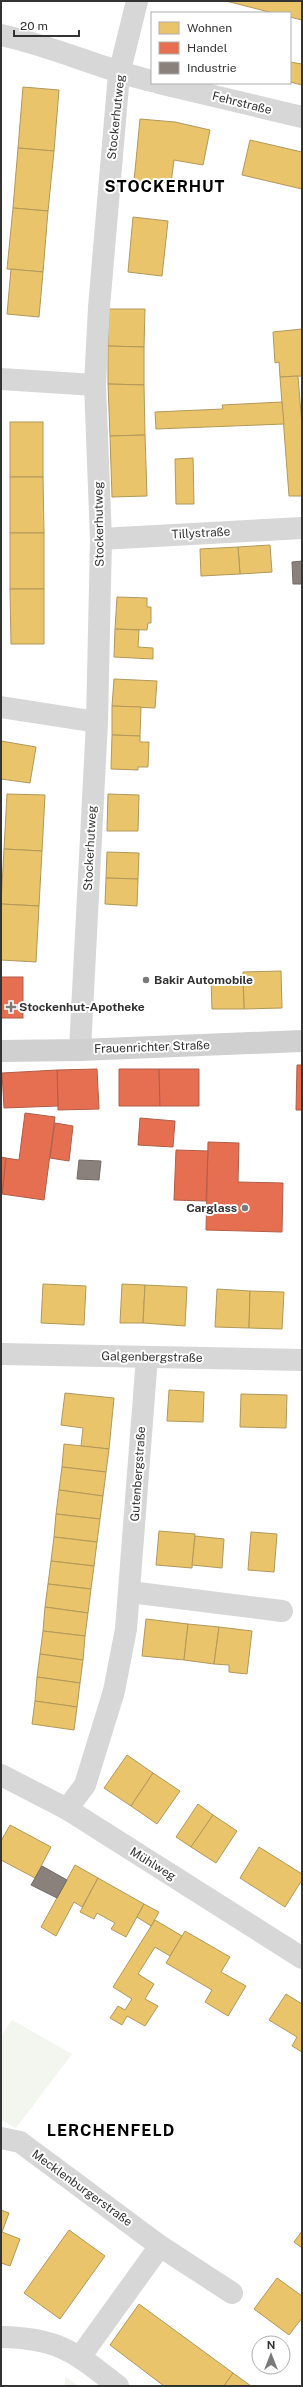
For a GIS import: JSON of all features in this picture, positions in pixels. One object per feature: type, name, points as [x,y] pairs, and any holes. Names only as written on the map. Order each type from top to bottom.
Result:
[{"type":"main road","name":"Frauenrichter Straße","points":[[1,1051],[80,1050],[302,1041]]},
{"type":"street","name":"Stockerhutweg","points":[[80,1050],[97,722],[101,539],[95,385],[98,307],[119,74],[137,1]]},
{"type":"street","points":[[1,35],[23,40],[119,74],[151,81]]},
{"type":"street","name":"Fehrstraße","points":[[163,84],[302,117]]},
{"type":"street","points":[[1,379],[95,385]]},
{"type":"street","name":"Tillystraße","points":[[101,539],[302,528]]},
{"type":"street","points":[[1,707],[97,722]]},
{"type":"street","name":"Galgenbergstraße","points":[[1,1354],[302,1360]]},
{"type":"street","name":"Gutenbergstraße","points":[[67,1809],[85,1785],[114,1691],[126,1629],[147,1357]]},
{"type":"street","points":[[130,1592],[282,1611]]},
{"type":"street","name":"Mühlweg","points":[[1,1775],[67,1809],[302,1958]]},
{"type":"street","name":"Mecklenburgerstraße","points":[[1,2138],[20,2142],[160,2246],[232,2293]]},
{"type":"street","points":[[80,2357],[160,2246]]},
{"type":"street","points":[[1,2337],[48,2341],[67,2349],[80,2357],[118,2386]]},
{"type":"shaded area","points":[[12,2020],[72,2054],[16,2128],[1,2120],[1,2036]]},
{"type":"shaded area","points":[[65,2376],[78,2386],[65,2386]]},
{"type":"building: Wohnen","points":[[226,1],[302,1],[302,20],[291,17],[291,12],[269,12]]},
{"type":"building: Wohnen","points":[[291,62],[302,64],[302,85],[291,82]]},
{"type":"building: Wohnen","points":[[23,87],[59,90],[54,151],[18,148]]},
{"type":"building: Wohnen","points":[[140,119],[175,122],[210,130],[203,165],[174,160],[171,183],[134,181]]},
{"type":"building: Wohnen","points":[[250,140],[302,152],[302,189],[242,175]]},
{"type":"building: Wohnen","points":[[18,148],[54,151],[48,211],[13,208]]},
{"type":"building: Wohnen","points":[[13,208],[48,211],[43,272],[7,269]]},
{"type":"building: Wohnen","points":[[133,217],[168,221],[162,276],[128,272]]},
{"type":"building: Wohnen","points":[[11,269],[43,272],[39,317],[7,314]]},
{"type":"building: Wohnen","points":[[109,309],[145,309],[144,347],[108,346]]},
{"type":"building: Wohnen","points":[[302,329],[302,376],[280,377],[279,362],[275,363],[273,332]]},
{"type":"building: Wohnen","points":[[108,346],[144,347],[144,385],[108,384]]},
{"type":"building: Wohnen","points":[[298,376],[302,426],[302,496],[289,496],[280,377]]},
{"type":"building: Wohnen","points":[[108,384],[144,385],[145,435],[110,436]]},
{"type":"building: Wohnen","points":[[282,402],[284,424],[156,429],[155,412],[223,409],[222,405]]},
{"type":"building: Wohnen","points":[[10,422],[43,422],[43,477],[10,477]]},
{"type":"building: Wohnen","points":[[145,435],[147,496],[112,497],[110,436]]},
{"type":"building: Wohnen","points":[[193,458],[194,504],[176,504],[175,459]]},
{"type":"building: Wohnen","points":[[10,477],[43,477],[44,533],[10,533]]},
{"type":"building: Wohnen","points":[[10,533],[44,533],[44,589],[10,589]]},
{"type":"building: Wohnen","points":[[270,545],[272,572],[240,574],[238,547]]},
{"type":"building: Wohnen","points":[[238,547],[240,574],[201,576],[200,549]]},
{"type":"building: Wohnen","points":[[10,589],[44,589],[44,644],[11,644]]},
{"type":"building: Wohnen","points":[[117,597],[147,598],[147,607],[151,607],[151,623],[148,623],[147,630],[115,629]]},
{"type":"building: Wohnen","points":[[115,629],[139,630],[138,647],[153,648],[153,659],[114,657]]},
{"type":"building: Wohnen","points":[[114,679],[157,681],[155,708],[112,706]]},
{"type":"building: Wohnen","points":[[112,706],[141,707],[140,736],[112,735]]},
{"type":"building: Wohnen","points":[[112,735],[140,736],[140,742],[149,742],[148,767],[138,767],[138,770],[111,769]]},
{"type":"building: Wohnen","points":[[1,741],[36,747],[30,783],[1,779]]},
{"type":"building: Wohnen","points":[[7,794],[45,795],[42,851],[4,849]]},
{"type":"building: Wohnen","points":[[108,794],[139,795],[138,831],[107,831]]},
{"type":"building: Wohnen","points":[[4,849],[42,851],[39,906],[1,904]]},
{"type":"building: Wohnen","points":[[107,852],[139,853],[138,879],[106,878]]},
{"type":"building: Wohnen","points":[[106,878],[138,879],[137,906],[105,904]]},
{"type":"building: Wohnen","points":[[1,904],[39,906],[36,962],[1,960]]},
{"type":"building: Wohnen","points":[[281,971],[282,1008],[244,1009],[243,972]]},
{"type":"building: Wohnen","points":[[211,978],[243,978],[244,1009],[212,1009]]},
{"type":"building: Wohnen","points":[[43,1284],[86,1286],[84,1325],[41,1323]]},
{"type":"building: Wohnen","points":[[122,1284],[145,1285],[143,1323],[120,1323]]},
{"type":"building: Wohnen","points":[[145,1285],[187,1287],[185,1326],[143,1323]]},
{"type":"building: Wohnen","points":[[217,1289],[250,1291],[249,1328],[215,1327]]},
{"type":"building: Wohnen","points":[[250,1291],[284,1292],[282,1329],[249,1328]]},
{"type":"building: Wohnen","points":[[169,1390],[204,1392],[203,1422],[167,1421]]},
{"type":"building: Wohnen","points":[[65,1393],[114,1398],[109,1449],[81,1446],[83,1428],[61,1425]]},
{"type":"building: Wohnen","points":[[241,1394],[287,1395],[286,1428],[240,1427]]},
{"type":"building: Wohnen","points":[[64,1444],[109,1449],[106,1472],[62,1467]]},
{"type":"building: Wohnen","points":[[62,1467],[106,1472],[103,1496],[59,1490]]},
{"type":"building: Wohnen","points":[[59,1490],[103,1496],[100,1519],[56,1514]]},
{"type":"building: Wohnen","points":[[56,1514],[100,1519],[97,1542],[54,1537]]},
{"type":"building: Wohnen","points":[[159,1531],[195,1534],[192,1568],[156,1565]]},
{"type":"building: Wohnen","points":[[251,1532],[277,1534],[274,1572],[248,1570]]},
{"type":"building: Wohnen","points":[[195,1536],[224,1539],[222,1568],[192,1565]]},
{"type":"building: Wohnen","points":[[54,1537],[97,1542],[94,1566],[51,1561]]},
{"type":"building: Wohnen","points":[[51,1561],[94,1566],[91,1589],[48,1584]]},
{"type":"building: Wohnen","points":[[48,1584],[91,1589],[88,1613],[45,1607]]},
{"type":"building: Wohnen","points":[[45,1607],[88,1613],[85,1636],[43,1631]]},
{"type":"building: Wohnen","points":[[146,1619],[188,1624],[184,1660],[142,1656]]},
{"type":"building: Wohnen","points":[[188,1624],[219,1627],[214,1664],[184,1660]]},
{"type":"building: Wohnen","points":[[219,1627],[252,1631],[247,1674],[229,1672],[229,1665],[214,1664]]},
{"type":"building: Wohnen","points":[[43,1631],[85,1636],[83,1660],[40,1654]]},
{"type":"building: Wohnen","points":[[40,1654],[83,1660],[80,1683],[37,1677]]},
{"type":"building: Wohnen","points":[[37,1677],[80,1683],[77,1707],[35,1701]]},
{"type":"building: Wohnen","points":[[35,1701],[77,1707],[74,1730],[32,1724]]},
{"type":"building: Wohnen","points":[[127,1755],[153,1773],[131,1806],[104,1788]]},
{"type":"building: Wohnen","points":[[153,1773],[180,1791],[157,1824],[131,1806]]},
{"type":"building: Wohnen","points":[[198,1804],[213,1815],[191,1847],[176,1837]]},
{"type":"building: Wohnen","points":[[213,1815],[237,1831],[216,1863],[191,1847]]},
{"type":"building: Wohnen","points":[[10,1825],[51,1847],[35,1878],[1,1860],[1,1841]]},
{"type":"building: Wohnen","points":[[259,1847],[302,1874],[302,1880],[285,1907],[240,1878]]},
{"type":"building: Wohnen","points":[[75,1865],[98,1878],[82,1907],[74,1902],[56,1936],[41,1927]]},
{"type":"building: Wohnen","points":[[98,1878],[144,1904],[126,1937],[111,1929],[115,1923],[97,1913],[94,1919],[80,1912]]},
{"type":"building: Wohnen","points":[[144,1904],[159,1912],[151,1926],[137,1917]]},
{"type":"building: Wohnen","points":[[155,1920],[182,1936],[170,1956],[155,1947],[138,1974],[154,1984],[145,1999],[158,2006],[145,2026],[127,2016],[122,2025],[110,2018],[118,2006],[125,2010],[132,1999],[113,1987]]},
{"type":"building: Wohnen","points":[[185,1931],[230,1957],[221,1972],[246,1986],[228,2016],[205,2002],[212,1990],[166,1963]]},
{"type":"building: Wohnen","points":[[286,1994],[302,2004],[302,2052],[292,2046],[297,2037],[269,2020]]},
{"type":"building: Wohnen","points":[[1,2210],[9,2213],[2,2232],[20,2239],[10,2266],[1,2263]]},
{"type":"building: Wohnen","points":[[69,2230],[105,2256],[60,2319],[24,2293]]},
{"type":"building: Wohnen","points":[[302,2231],[302,2248],[294,2242]]},
{"type":"building: Wohnen","points":[[277,2278],[302,2296],[302,2318],[289,2335],[254,2309]]},
{"type":"building: Wohnen","points":[[139,2304],[233,2373],[224,2386],[164,2386],[110,2345]]},
{"type":"building: Wohnen","points":[[233,2373],[251,2386],[224,2386]]},
{"type":"building: Handel","points":[[1,977],[23,977],[23,1018],[1,1018]]},
{"type":"building: Handel","points":[[297,1065],[302,1065],[302,1110],[296,1110]]},
{"type":"building: Handel","points":[[97,1069],[99,1109],[58,1110],[57,1070]]},
{"type":"building: Handel","points":[[119,1069],[159,1069],[160,1106],[119,1106]]},
{"type":"building: Handel","points":[[159,1069],[199,1069],[199,1106],[160,1106]]},
{"type":"building: Handel","points":[[57,1070],[58,1106],[4,1108],[2,1073]]},
{"type":"building: Handel","points":[[25,1113],[55,1117],[44,1200],[2,1194],[6,1158],[19,1160]]},
{"type":"building: Handel","points":[[140,1118],[175,1121],[173,1147],[138,1145]]},
{"type":"building: Handel","points":[[55,1123],[73,1126],[69,1161],[50,1158]]},
{"type":"building: Handel","points":[[208,1142],[239,1143],[238,1182],[283,1183],[282,1232],[206,1230]]},
{"type":"building: Handel","points":[[176,1150],[208,1151],[206,1201],[174,1200]]},
{"type":"building: Handel","points":[[1,1157],[6,1158],[2,1194],[1,1194]]},
{"type":"building: Industrie","points":[[302,561],[302,584],[293,584],[292,562]]},
{"type":"building: Industrie","points":[[79,1160],[101,1161],[99,1180],[77,1179]]},
{"type":"building: Industrie","points":[[42,1866],[67,1880],[57,1898],[31,1885]]},
{"type":"place","name":"Bakir Automobile","points":[[146,980]]},
{"type":"place","name":"Stockenhut-Apotheke","points":[[11,1007]]},
{"type":"place","name":"Carglass","points":[[245,1208]]},
{"type":"district","name":"STOCKERHUT","points":[[165,186]]},
{"type":"district","name":"LERCHENFELD","points":[[111,2130]]}]
